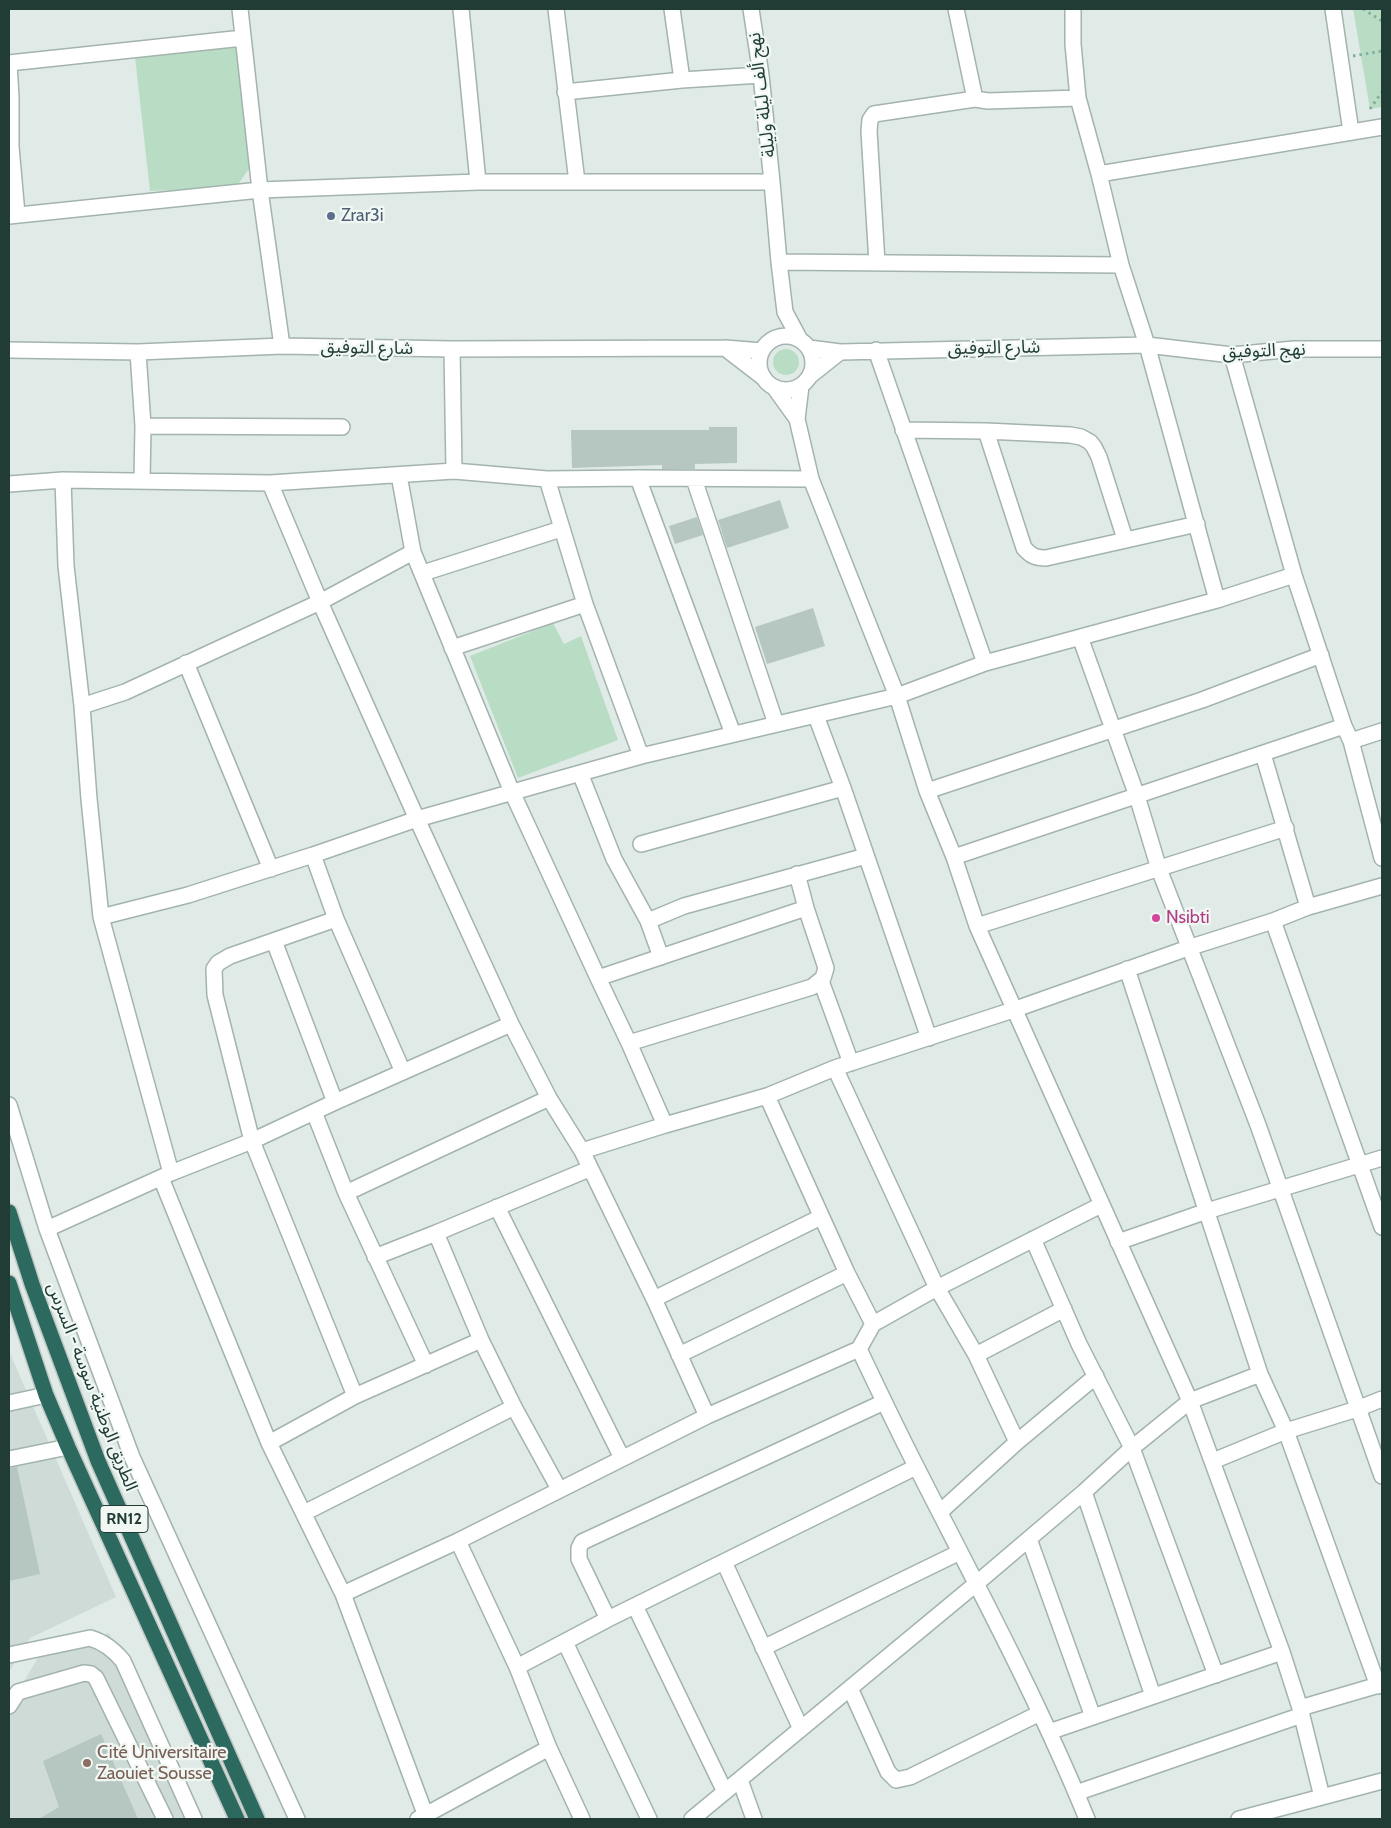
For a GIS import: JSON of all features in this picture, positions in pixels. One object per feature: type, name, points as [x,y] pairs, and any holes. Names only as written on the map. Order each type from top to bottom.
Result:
[{"type":"highway","name":"الطريق الوطنية سوسة - السرس","points":[[9,1212],[32,1284],[98,1461],[257,1819]]},
{"type":"highway","name":"RN12","points":[[9,1283],[46,1395],[237,1819]]},
{"type":"street","points":[[240,9],[260,190],[282,346]]},
{"type":"street","points":[[461,9],[478,182]]},
{"type":"street","points":[[556,9],[577,182]]},
{"type":"street","points":[[672,9],[682,80]]},
{"type":"street","name":"نهج ألف ليلة وليلة","points":[[751,9],[761,75],[785,312]]},
{"type":"street","points":[[956,9],[975,100]]},
{"type":"street","points":[[1073,9],[1073,44],[1078,98],[1122,265],[1147,345],[1217,600]]},
{"type":"street","points":[[1333,9],[1351,132]]},
{"type":"street","points":[[243,38],[9,63],[13,215],[260,190],[478,182],[772,182]]},
{"type":"street","points":[[566,92],[682,80],[761,75]]},
{"type":"street","points":[[877,262],[869,131],[871,117],[874,114],[975,100],[1078,98]]},
{"type":"street","points":[[1099,174],[1382,127]]},
{"type":"street","points":[[779,262],[1122,265]]},
{"type":"street","points":[[797,419],[806,380],[814,361],[785,312],[759,364],[769,382],[797,419],[811,479],[897,696],[927,790],[954,857],[977,926],[1190,1402],[1282,1652],[1301,1712],[1322,1797]]},
{"type":"street","points":[[767,345],[785,335],[804,343]]},
{"type":"street","name":"شارع التوفيق","points":[[804,343],[840,352],[1147,345]]},
{"type":"street","name":"شارع التوفيق","points":[[9,350],[138,352],[282,346],[452,349],[725,348],[767,345]]},
{"type":"street","name":"نهج التوفيق","points":[[1147,345],[1232,355],[1294,349],[1382,349]]},
{"type":"street","points":[[725,348],[769,382],[788,390],[806,380],[840,352]]},
{"type":"street","points":[[452,349],[454,471]]},
{"type":"street","points":[[876,350],[985,663]]},
{"type":"street","points":[[138,352],[143,426],[142,480]]},
{"type":"street","points":[[1232,355],[1294,575],[1344,726],[1351,741],[1382,858]]},
{"type":"street","points":[[143,426],[342,428]]},
{"type":"street","points":[[903,430],[986,431],[1081,437],[1090,442],[1099,457],[1125,540]]},
{"type":"street","points":[[986,431],[1024,548],[1032,556],[1046,558],[1197,524]]},
{"type":"street","points":[[9,484],[63,480],[270,483],[454,471],[547,479],[811,479]]},
{"type":"street","points":[[399,475],[413,552],[452,648],[512,792],[629,1043],[664,1125]]},
{"type":"street","points":[[638,478],[733,734]]},
{"type":"street","points":[[547,479],[585,604],[641,756]]},
{"type":"street","points":[[694,479],[776,724]]},
{"type":"street","points":[[63,480],[66,566],[82,706],[88,799],[101,916],[166,1176],[269,1443],[343,1594],[423,1818],[549,1748]]},
{"type":"street","points":[[270,483],[320,602],[510,1024],[549,1098],[582,1151],[654,1299],[707,1416]]},
{"type":"street","points":[[422,573],[561,529]]},
{"type":"street","points":[[82,706],[125,692],[320,602],[413,552]]},
{"type":"street","points":[[101,916],[188,895],[417,819],[641,756],[897,696],[985,663],[1217,600],[1294,575]]},
{"type":"street","points":[[452,648],[585,604]]},
{"type":"street","points":[[1080,637],[1137,796],[1159,869],[1258,1125],[1382,1476]]},
{"type":"street","points":[[927,790],[1202,700],[1321,655]]},
{"type":"street","points":[[186,664],[271,869]]},
{"type":"street","points":[[816,716],[843,788],[929,1038]]},
{"type":"street","points":[[954,857],[1344,726]]},
{"type":"street","points":[[1351,741],[1382,731]]},
{"type":"street","points":[[1264,754],[1308,907]]},
{"type":"street","points":[[580,773],[614,859],[648,921],[661,957]]},
{"type":"street","points":[[641,844],[843,788]]},
{"type":"street","points":[[977,926],[1286,828]]},
{"type":"street","points":[[313,855],[336,919],[402,1072]]},
{"type":"street","points":[[648,921],[684,906],[866,856]]},
{"type":"street","points":[[629,1043],[812,987],[821,981],[826,968],[797,874]]},
{"type":"street","points":[[582,1151],[664,1125],[767,1096],[836,1068],[1013,1010],[1188,948],[1273,921],[1308,907],[1382,886]]},
{"type":"street","points":[[598,978],[806,908]]},
{"type":"street","points":[[336,919],[230,956],[218,963],[214,969],[215,995],[252,1141],[355,1396]]},
{"type":"street","points":[[1273,921],[1382,1227]]},
{"type":"street","points":[[274,941],[335,1102]]},
{"type":"street","points":[[1076,1793],[1380,1685],[1286,1431],[1260,1374],[1127,969]]},
{"type":"street","points":[[821,981],[851,1063]]},
{"type":"street","points":[[47,1229],[166,1176],[252,1141],[510,1024]]},
{"type":"street","points":[[836,1068],[937,1288],[976,1355],[1017,1442]]},
{"type":"street","points":[[767,1096],[872,1324]]},
{"type":"street","points":[[346,1193],[549,1098]]},
{"type":"street","points":[[9,1105],[47,1229],[132,1457],[297,1819]]},
{"type":"street","points":[[314,1112],[346,1193],[426,1365]]},
{"type":"street","points":[[1118,1242],[1207,1211],[1382,1158]]},
{"type":"street","points":[[375,1257],[589,1168]]},
{"type":"street","points":[[343,1594],[458,1541],[707,1416],[859,1349],[872,1324],[937,1288],[1101,1205]]},
{"type":"street","points":[[497,1207],[622,1458]]},
{"type":"street","points":[[654,1299],[822,1217]]},
{"type":"street","points":[[436,1233],[481,1340],[514,1407],[560,1489]]},
{"type":"street","points":[[1033,1239],[1079,1344],[1132,1448],[1216,1675]]},
{"type":"street","points":[[678,1355],[847,1273]]},
{"type":"street","points":[[976,1355],[1064,1309]]},
{"type":"street","points":[[269,1443],[355,1396],[481,1340]]},
{"type":"street","points":[[859,1349],[916,1467],[977,1583],[1049,1732],[1087,1819]]},
{"type":"street","points":[[692,1819],[977,1583],[1084,1492],[1132,1448],[1190,1402],[1260,1374]]},
{"type":"street","points":[[940,1512],[1017,1442],[1096,1376]]},
{"type":"street","points":[[9,1403],[46,1395]]},
{"type":"street","points":[[1213,1461],[1286,1431],[1357,1409],[1382,1399]]},
{"type":"street","points":[[608,1620],[579,1559],[579,1548],[582,1542],[884,1402]]},
{"type":"street","points":[[304,1513],[514,1407]]},
{"type":"street","points":[[9,1459],[68,1446]]},
{"type":"street","points":[[517,1667],[635,1606],[916,1467]]},
{"type":"street","points":[[1084,1492],[1153,1696]]},
{"type":"street","points":[[1029,1539],[1093,1717]]},
{"type":"street","points":[[458,1541],[517,1667],[549,1748],[582,1819]]},
{"type":"street","points":[[763,1648],[960,1552]]},
{"type":"street","points":[[724,1562],[801,1729]]},
{"type":"street","points":[[635,1606],[725,1792]]},
{"type":"street","points":[[9,1655],[90,1638],[110,1647],[123,1661],[194,1819]]},
{"type":"street","points":[[565,1642],[649,1819]]},
{"type":"street","points":[[1049,1732],[1282,1652]]},
{"type":"street","points":[[9,1706],[18,1692],[84,1673],[91,1674],[96,1678],[165,1819]]},
{"type":"street","points":[[850,1688],[888,1772],[896,1780],[910,1776],[1040,1713]]},
{"type":"street","points":[[740,1780],[754,1819]]},
{"type":"street","points":[[1239,1819],[1382,1781]]},
{"type":"path","points":[[1364,9],[1382,21]]},
{"type":"path","points":[[1340,58],[1382,51]]},
{"type":"path","points":[[1370,109],[1382,92]]},
{"type":"shaded area","points":[[9,1351],[116,1597],[30,1638],[9,1672]]},
{"type":"shaded area","name":"Cité Universitaire Zaouiet Sousse","points":[[109,1633],[189,1819],[9,1819],[9,1707],[40,1654]]},
{"type":"green space","points":[[1353,9],[1382,9],[1382,107],[1370,109]]},
{"type":"green space","points":[[237,45],[249,169],[236,187],[150,191],[135,57]]},
{"type":"green space","points":[[786,349],[795,353],[799,362],[795,371],[786,375],[777,371],[773,362],[777,353]]},
{"type":"green space","points":[[553,623],[564,644],[581,636],[618,740],[518,778],[470,656]]},
{"type":"building","points":[[709,427],[737,427],[737,463],[695,464],[695,469],[662,469],[662,465],[572,468],[571,430],[709,430]]},
{"type":"building","points":[[780,500],[789,528],[727,548],[718,520]]},
{"type":"building","points":[[697,517],[703,535],[675,544],[669,526]]},
{"type":"building","points":[[813,608],[825,646],[767,664],[755,627]]},
{"type":"building","points":[[17,1467],[40,1574],[9,1581],[9,1468]]},
{"type":"building","points":[[101,1734],[138,1819],[39,1819],[59,1807],[43,1761]]},
{"type":"place","name":"Zrar3i","points":[[331,216]]},
{"type":"place","name":"Nsibti","points":[[1156,918]]},
{"type":"place","name":"Cité Universitaire Zaouiet Sousse","points":[[87,1763]]}]
